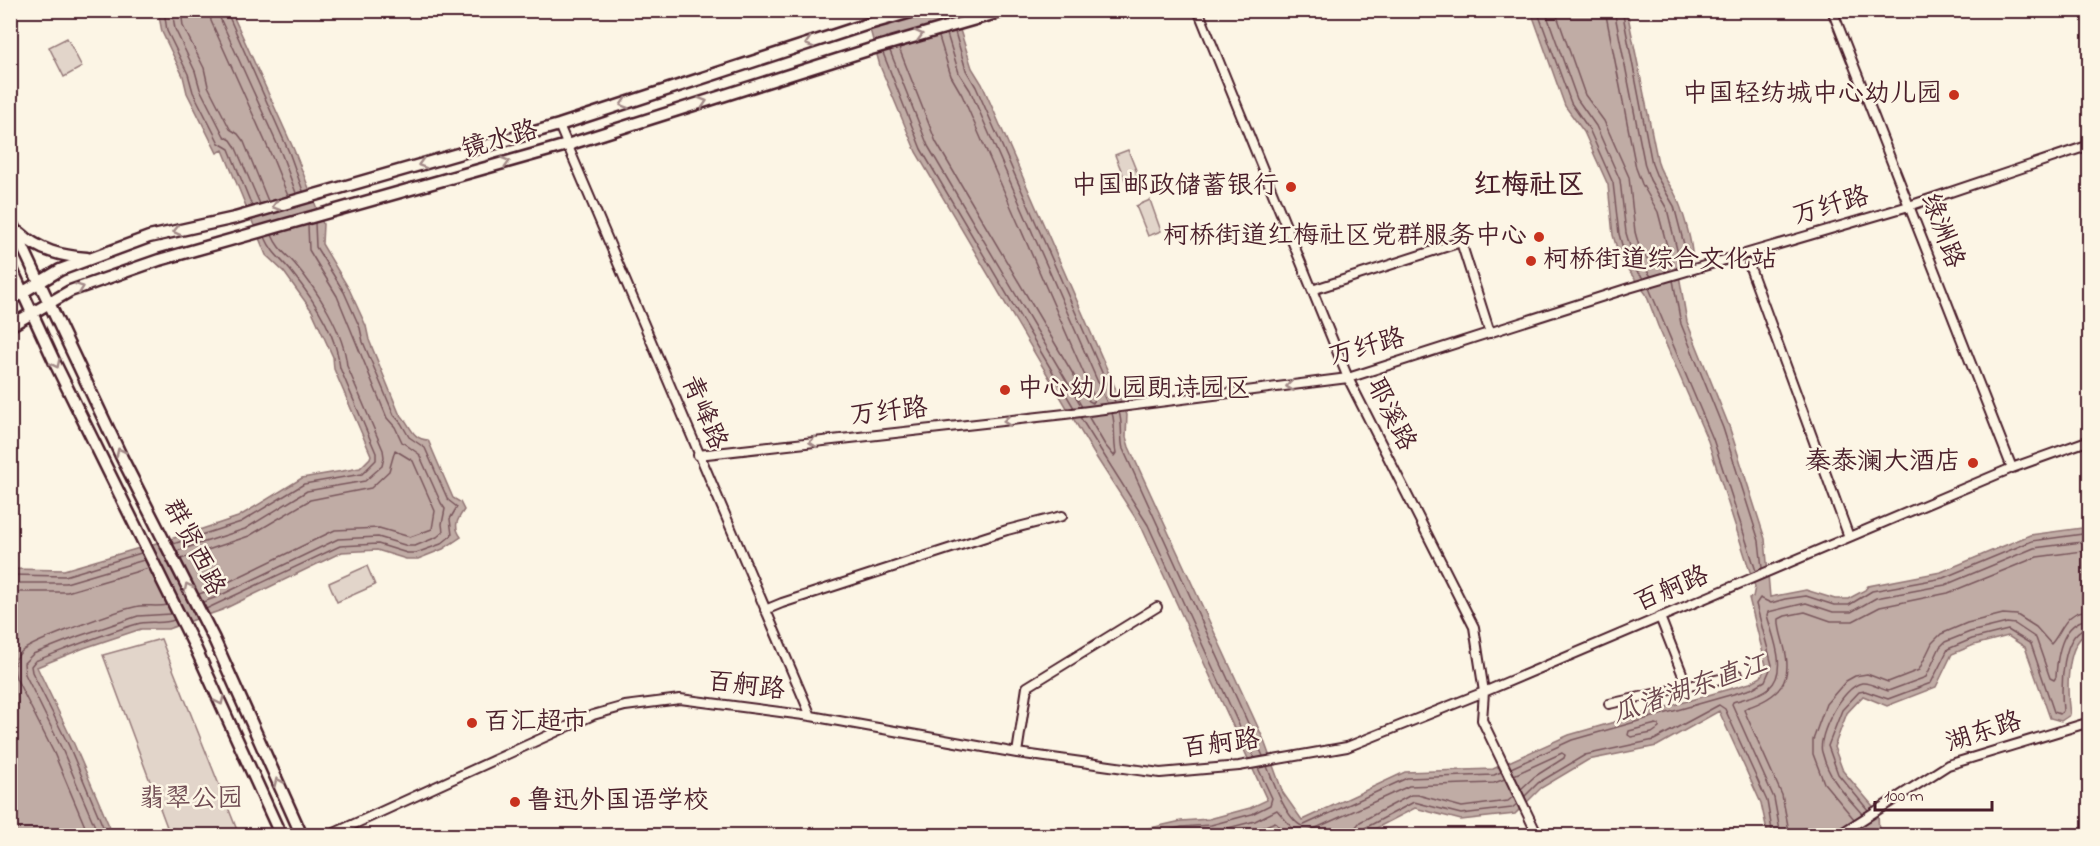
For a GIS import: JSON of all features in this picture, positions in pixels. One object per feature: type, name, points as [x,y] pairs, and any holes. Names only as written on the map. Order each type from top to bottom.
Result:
[{"type":"main road","name":"镜水路","points":[[10,300],[60,270],[149,237],[235,218],[559,125],[865,25],[918,10]]},
{"type":"main road","name":"镜水路","points":[[10,326],[70,291],[159,260],[567,145],[871,49],[1007,10]]},
{"type":"main road","points":[[12,224],[27,240],[48,252],[91,258]]},
{"type":"main road","name":"群贤西路","points":[[12,224],[87,384],[214,639],[302,836]]},
{"type":"main road","name":"群贤西路","points":[[10,265],[55,363],[195,648],[281,836]]},
{"type":"street","name":"耶溪路","points":[[1198,10],[1348,378],[1474,627],[1484,692],[1482,720],[1538,836]]},
{"type":"street","name":"绿洲路","points":[[1832,10],[2012,468]]},
{"type":"street","name":"青峰路","points":[[559,125],[811,716]]},
{"type":"street","name":"万纤路","points":[[698,455],[1133,406],[1348,378],[1629,288],[1909,206],[2090,145]]},
{"type":"street","points":[[1312,290],[1461,242],[1490,333]]},
{"type":"street","points":[[1749,265],[1849,537]]},
{"type":"street","name":"百舸路","points":[[328,836],[593,715],[625,706],[680,699],[811,716],[1017,753],[1160,773],[1239,766],[1347,747],[1484,692],[2012,468],[2090,440]]},
{"type":"street","points":[[765,610],[1007,530],[1062,516]]},
{"type":"street","points":[[1017,753],[1027,687],[1157,607]]},
{"type":"street","points":[[1660,617],[1687,686]]},
{"type":"street","points":[[1609,704],[1738,675]]},
{"type":"street","name":"湖东路","points":[[1837,836],[1948,765],[2090,722]]},
{"type":"green space","points":[[67,38],[82,67],[64,77],[49,47]]},
{"type":"green space","points":[[1128,150],[1138,175],[1125,180],[1115,155]]},
{"type":"green space","points":[[1150,200],[1161,231],[1148,236],[1136,206]]},
{"type":"green space","points":[[367,566],[375,585],[337,602],[329,583]]},
{"type":"green space","name":"翡翠公园","points":[[161,639],[239,835],[170,835],[103,655]]},
{"type":"water","points":[[158,11],[231,11],[294,150],[323,224],[322,244],[349,289],[366,326],[369,340],[399,413],[414,434],[428,440],[453,498],[460,502],[464,510],[457,523],[457,530],[461,537],[443,549],[418,559],[406,559],[377,550],[342,552],[222,610],[168,629],[141,629],[37,667],[74,744],[113,835],[11,836],[11,569],[64,570],[184,535],[238,517],[302,478],[360,468],[371,455],[334,369],[333,357],[312,311],[284,272],[266,255],[223,150],[217,153],[187,93],[183,76],[162,32]]},
{"type":"water","points":[[865,11],[954,11],[972,68],[982,84],[1127,415],[1126,437],[1129,447],[1263,738],[1283,793],[1302,820],[1405,772],[1493,769],[1569,735],[1750,683],[1761,677],[1766,665],[1749,598],[1753,597],[1755,587],[1708,441],[1646,294],[1620,259],[1613,235],[1608,185],[1584,132],[1565,106],[1531,11],[1627,11],[1658,163],[1677,199],[1690,238],[1692,265],[1679,275],[1687,322],[1729,426],[1765,539],[1770,597],[1806,590],[1835,599],[1848,599],[1868,586],[1941,572],[2030,535],[2089,527],[2089,631],[2079,640],[2072,656],[2068,687],[2070,715],[2061,721],[2050,718],[2025,647],[2008,636],[1974,645],[1952,654],[1936,687],[1887,706],[1863,696],[1847,713],[1834,747],[1843,771],[1878,812],[1879,835],[1768,835],[1761,803],[1719,711],[1657,746],[1588,760],[1541,788],[1515,814],[1461,820],[1415,808],[1363,835],[1104,835],[1121,829],[1142,830],[1181,821],[1209,819],[1250,808],[1267,800],[1142,528],[1093,452],[916,152],[880,66]]},
{"type":"place","name":"中国轻纺城中心幼儿园","points":[[1954,95]]},
{"type":"place","name":"中国邮政储蓄银行","points":[[1291,187]]},
{"type":"place","name":"柯桥街道红梅社区党群服务中心","points":[[1539,237]]},
{"type":"place","name":"柯桥街道综合文化站","points":[[1531,261]]},
{"type":"place","name":"中心幼儿园朗诗园区","points":[[1005,390]]},
{"type":"place","name":"秦泰澜大酒店","points":[[1973,463]]},
{"type":"place","name":"百汇超市","points":[[472,723]]},
{"type":"place","name":"鲁迅外国语学校","points":[[515,802]]},
{"type":"district","name":"红梅社区","points":[[1529,186]]},
{"type":"water label","name":"瓜渚湖东直江","points":[[1690,690]]}]
